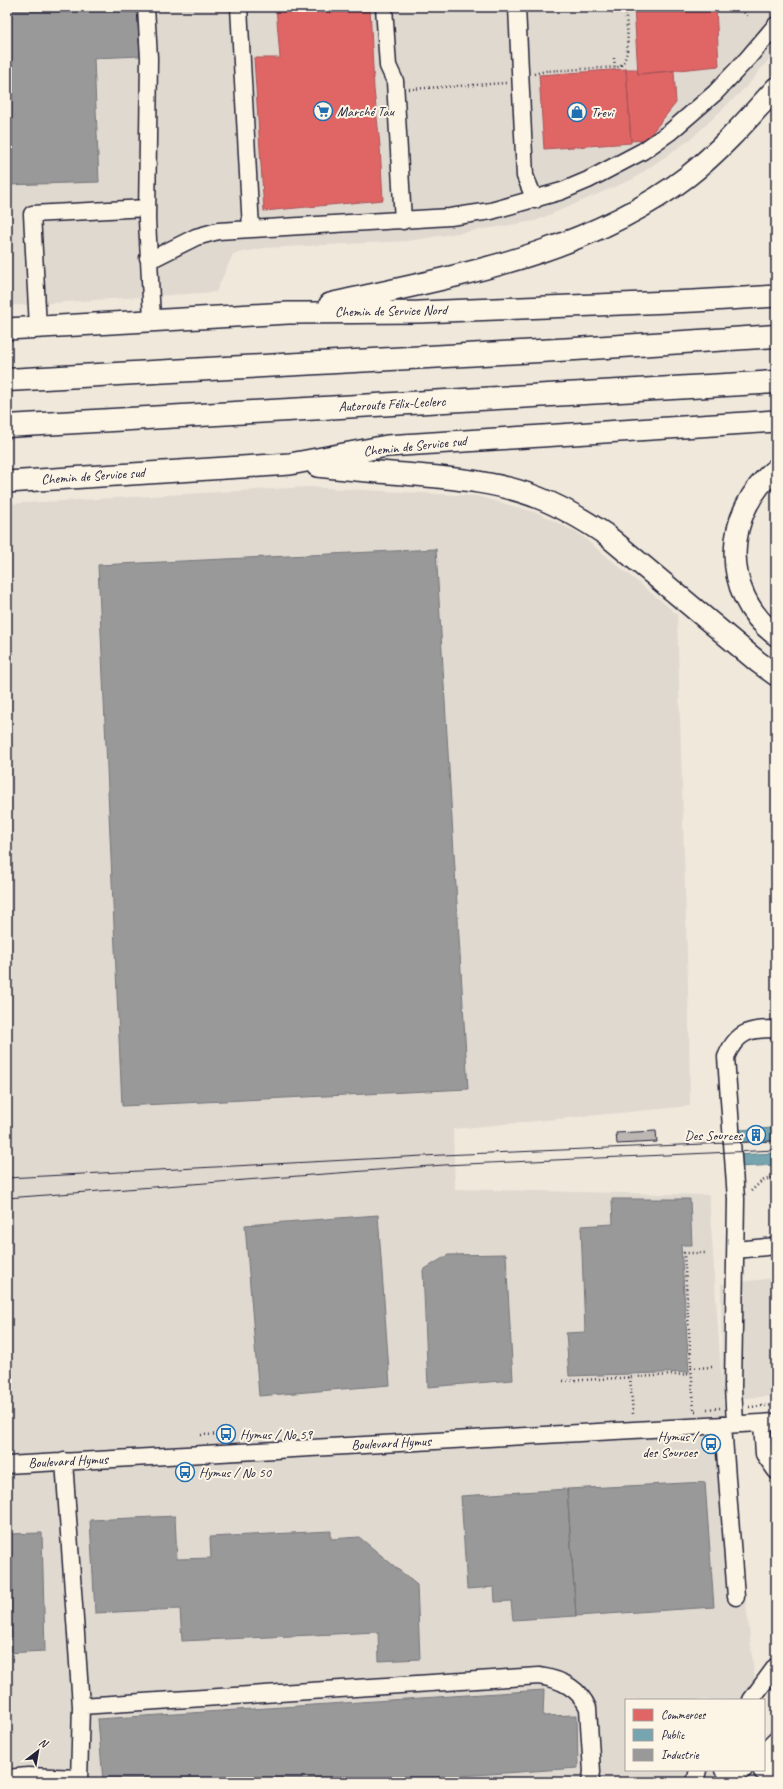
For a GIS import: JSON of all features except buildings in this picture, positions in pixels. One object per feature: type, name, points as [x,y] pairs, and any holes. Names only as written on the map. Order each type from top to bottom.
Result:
[{"type":"highway","points":[[7,380],[575,349],[776,336]]},
{"type":"highway","name":"Autoroute Félix-Leclerc","points":[[7,426],[776,382]]},
{"type":"main road","points":[[288,313],[490,266],[554,247],[607,226],[648,204],[689,175],[718,151],[776,88]]},
{"type":"main road","name":"Chemin de Service Nord","points":[[7,329],[288,313],[419,312],[694,301],[776,296]]},
{"type":"main road","name":"Chemin de Service sud","points":[[7,482],[290,464],[387,446],[776,421]]},
{"type":"main road","points":[[290,464],[428,476],[477,482],[522,493],[543,500],[570,513],[605,534],[758,662],[776,675]]},
{"type":"main road","points":[[776,469],[759,484],[745,508],[739,524],[735,553],[739,581],[744,596],[762,622],[776,635]]},
{"type":"main road","points":[[765,1769],[776,1756]]},
{"type":"main road","points":[[752,1782],[763,1771]]},
{"type":"street","points":[[146,7],[149,58],[147,208],[148,258],[152,320]]},
{"type":"street","points":[[239,7],[251,229]]},
{"type":"street","points":[[384,7],[388,66],[395,80],[403,220]]},
{"type":"street","points":[[517,7],[525,176],[535,200]]},
{"type":"street","points":[[148,258],[156,258],[208,232],[470,215],[535,200],[588,180],[644,151],[659,141],[715,93],[776,25]]},
{"type":"street","points":[[38,327],[32,214],[147,208]]},
{"type":"street","points":[[736,1597],[729,1424],[733,1387],[736,1199],[726,1057],[731,1044],[742,1034],[757,1029],[776,1029]]},
{"type":"street","points":[[736,1250],[776,1246]]},
{"type":"street","points":[[769,1423],[764,1454],[776,1470]]},
{"type":"street","name":"Boulevard Hymus","points":[[7,1465],[729,1424],[769,1423]]},
{"type":"street","points":[[7,1778],[28,1776],[79,1780],[81,1706],[64,1461]]},
{"type":"street","points":[[751,1699],[776,1666]]},
{"type":"street","points":[[81,1706],[539,1676],[548,1678],[577,1691],[588,1708],[592,1772],[590,1782]]},
{"type":"street","points":[[765,1750],[776,1739]]},
{"type":"street","points":[[695,1782],[698,1771]]},
{"type":"street","points":[[724,1771],[727,1774],[733,1775],[742,1771]]},
{"type":"path","points":[[533,78],[538,72],[615,68],[623,64],[628,51],[625,7]]},
{"type":"path","points":[[738,7],[749,17]]},
{"type":"path","points":[[612,12],[625,12]]},
{"type":"path","points":[[614,58],[615,68]]},
{"type":"path","points":[[405,89],[512,83]]},
{"type":"path","points":[[776,1176],[776,1187]]},
{"type":"path","points":[[694,1411],[684,1253],[705,1253]]},
{"type":"path","points":[[691,1368],[712,1367]]},
{"type":"path","points":[[563,1381],[691,1374]]},
{"type":"path","points":[[630,1377],[633,1414]]},
{"type":"path","points":[[201,1435],[226,1434]]},
{"type":"shaded area","points":[[7,7],[776,7],[776,51],[747,86],[692,138],[633,179],[535,221],[407,241],[264,248],[233,254],[216,292],[7,306]]},
{"type":"shaded area","points":[[308,487],[477,496],[538,513],[578,533],[677,614],[690,1106],[453,1129],[455,1189],[709,1195],[722,1387],[721,1284],[776,1278],[776,1396],[723,1399],[757,1699],[625,1699],[625,1771],[718,1771],[706,1782],[7,1782],[7,504]]},
{"type":"tram line","points":[[7,1178],[442,1155],[776,1141]]},
{"type":"tram line","points":[[7,1198],[444,1165],[776,1150]]},
{"type":"place","name":"Marché Tau","points":[[323,111]]},
{"type":"place","name":"Trevi","points":[[577,112]]},
{"type":"place","name":"Des Sources","points":[[756,1135]]},
{"type":"place","name":"Hymus / No 59","points":[[226,1434]]},
{"type":"place","name":"Hymus / des Sources","points":[[711,1444]]},
{"type":"place","name":"Hymus / No 50","points":[[185,1472]]}]
